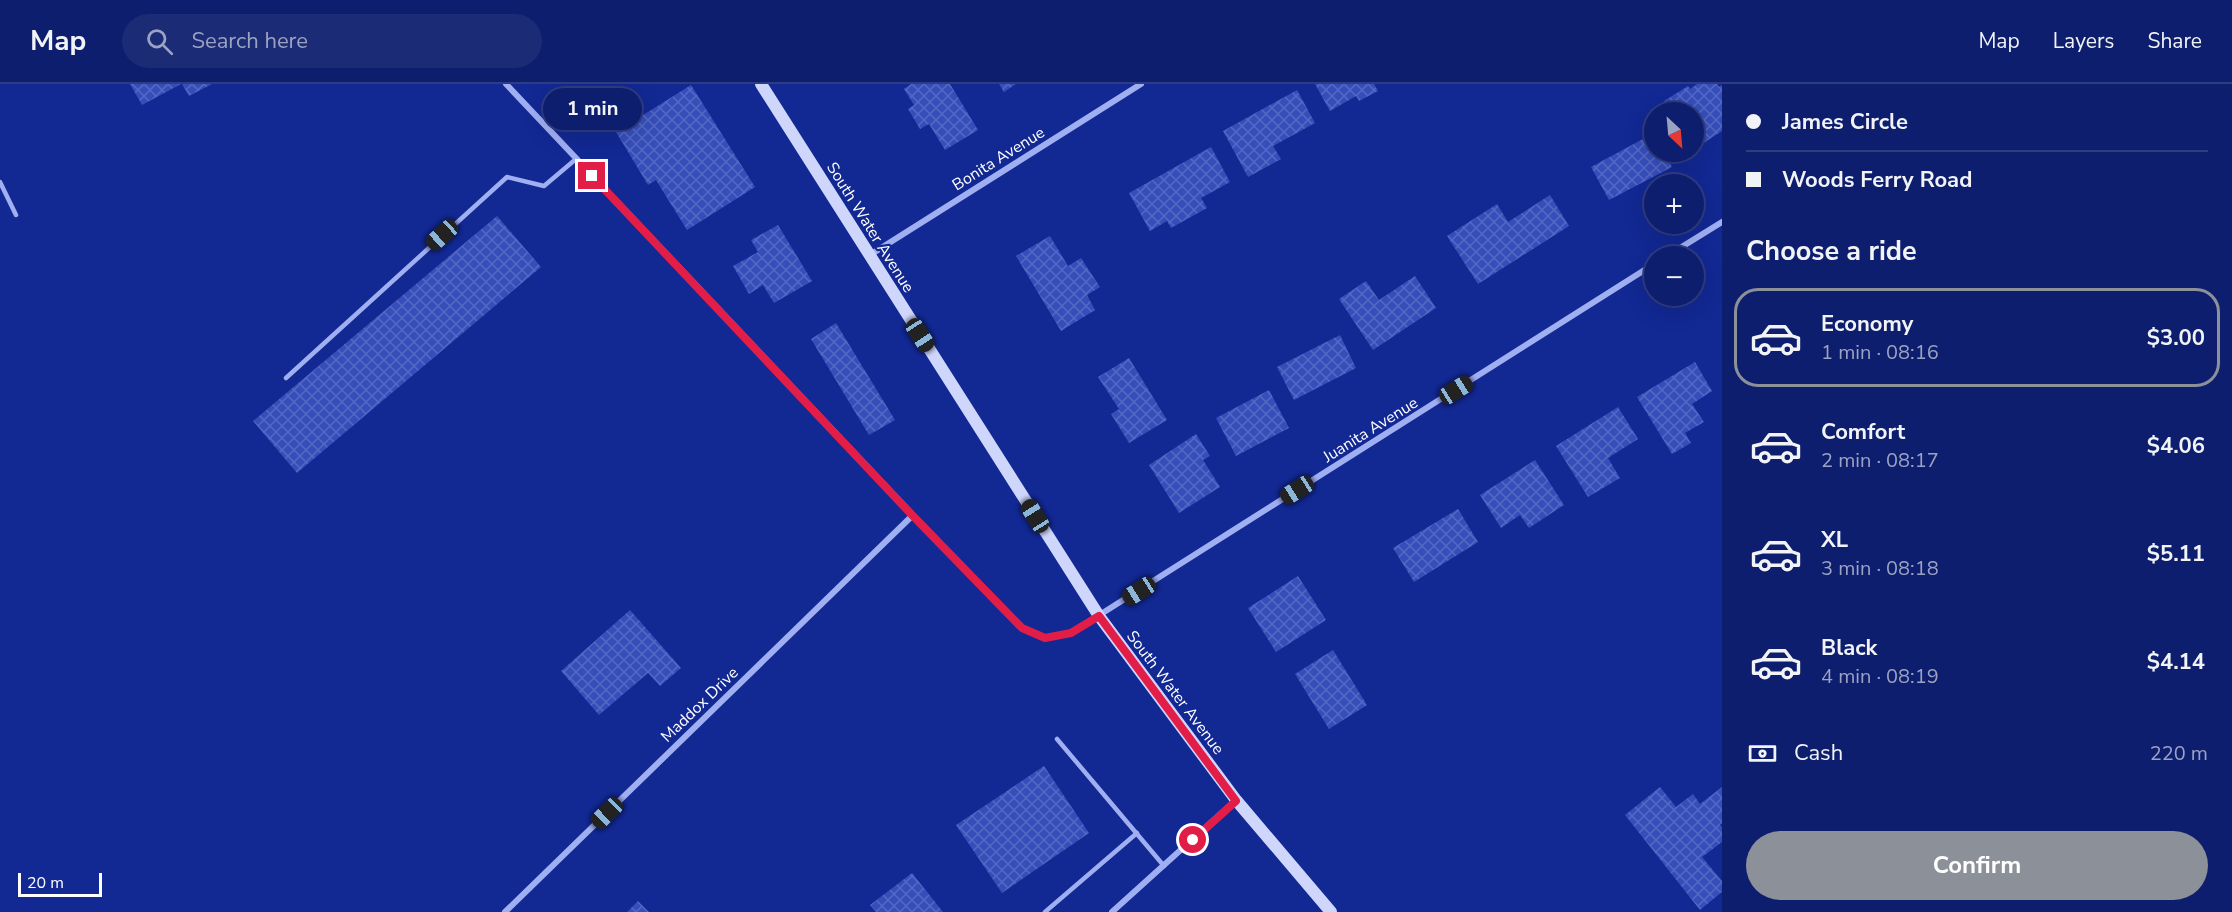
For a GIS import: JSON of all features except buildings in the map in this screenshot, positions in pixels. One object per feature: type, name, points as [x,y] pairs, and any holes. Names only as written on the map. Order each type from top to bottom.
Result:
[{"type":"main road","name":"South Water Avenue","points":[[761,84],[1099,616],[1236,801],[1331,912]]},
{"type":"street","name":"Juanita Avenue","points":[[506,84],[912,515],[1022,628],[1045,638],[1071,633],[1099,616],[1644,270]]},
{"type":"street","name":"Bonita Avenue","points":[[869,255],[1141,84]]},
{"type":"street","points":[[1683,246],[1722,222]]},
{"type":"street","name":"Maddox Drive","points":[[505,912],[912,515]]},
{"type":"street","points":[[1112,912],[1236,801]]},
{"type":"lane","points":[[286,378],[507,177],[543,186],[576,159]]},
{"type":"lane","points":[[0,182],[16,215]]},
{"type":"lane","points":[[1057,739],[1164,866]]},
{"type":"lane","points":[[1045,912],[1137,833]]},
{"type":"route","points":[[592,176],[912,515],[1022,628],[1045,638],[1071,633],[1099,616],[1236,801],[1193,840]]}]
